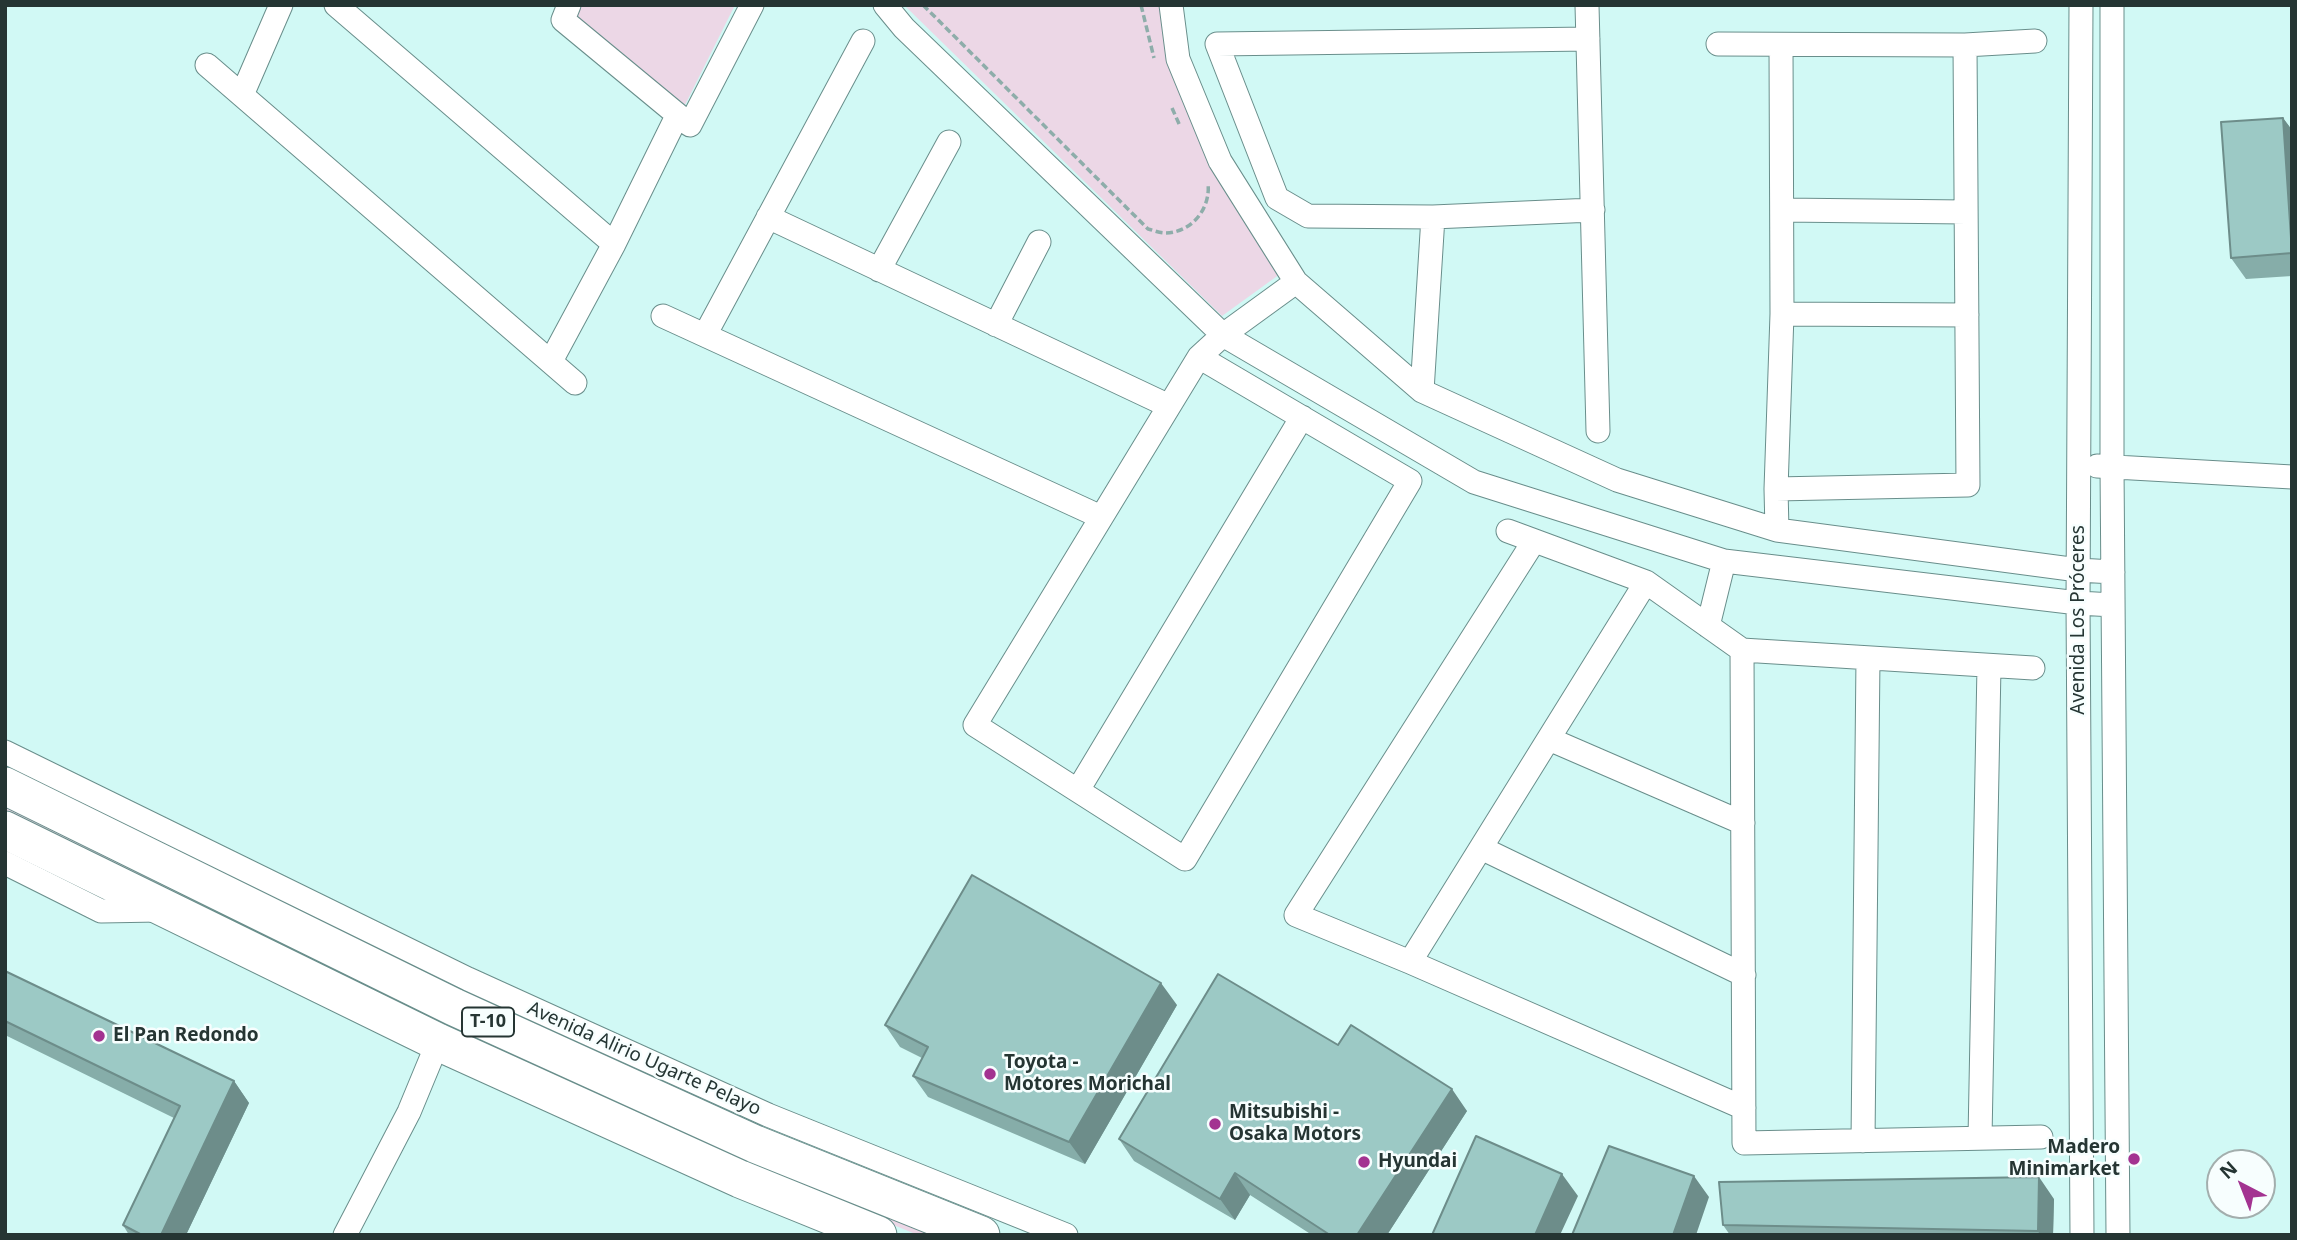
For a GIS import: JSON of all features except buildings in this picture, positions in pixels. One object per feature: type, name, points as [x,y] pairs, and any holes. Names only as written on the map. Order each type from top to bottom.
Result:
[{"type":"highway","name":"Avenida Alirio Ugarte Pelayo","points":[[5,786],[478,1018],[755,1144],[981,1235]]},
{"type":"highway","name":"T-10","points":[[5,830],[438,1042],[740,1179],[878,1235]]},
{"type":"street","points":[[242,95],[281,5]]},
{"type":"street","points":[[336,5],[614,244]]},
{"type":"street","points":[[559,10],[690,125],[752,5]]},
{"type":"street","points":[[885,5],[904,28],[1223,335],[1474,482],[1724,561],[2078,603],[2113,604]]},
{"type":"street","points":[[1171,5],[1178,58],[1220,162],[1296,282],[1422,391],[1618,480],[1777,530],[2078,570],[2113,572]]},
{"type":"street","points":[[1587,5],[1598,432]]},
{"type":"street","name":"Avenida Los Próceres","points":[[2081,5],[2078,603],[2082,1235]]},
{"type":"street","name":"Avenida Los Próceres","points":[[2112,5],[2112,467],[2118,1235]]},
{"type":"street","points":[[1588,38],[1217,44],[1277,198],[1308,216],[1433,217],[1592,210]]},
{"type":"street","points":[[705,335],[863,41]]},
{"type":"street","points":[[1718,44],[1965,45],[2035,41]]},
{"type":"street","points":[[1776,489],[1968,485],[1965,45]]},
{"type":"street","points":[[1777,530],[1782,314],[1781,46]]},
{"type":"street","points":[[207,65],[575,383]]},
{"type":"street","points":[[551,361],[614,244],[677,116]]},
{"type":"street","points":[[879,270],[948,142]]},
{"type":"street","points":[[1782,210],[1966,212]]},
{"type":"street","points":[[768,217],[1169,406]]},
{"type":"street","points":[[1422,391],[1433,217]]},
{"type":"street","points":[[996,325],[1039,242]]},
{"type":"street","points":[[1199,357],[1410,481],[1185,859],[975,725],[1199,357],[1223,335],[1296,282]]},
{"type":"street","points":[[1782,314],[1967,315]]},
{"type":"street","points":[[663,316],[1101,517]]},
{"type":"street","points":[[1078,790],[1302,417]]},
{"type":"street","points":[[2080,465],[2292,477]]},
{"type":"street","points":[[1508,531],[1646,582],[1742,650],[2034,668]]},
{"type":"street","points":[[1534,541],[1296,915],[1410,961],[1744,1108]]},
{"type":"street","points":[[1708,626],[1724,561]]},
{"type":"street","points":[[1410,961],[1646,582]]},
{"type":"street","points":[[1742,650],[1744,1143],[2040,1137]]},
{"type":"street","points":[[1863,1141],[1868,658]]},
{"type":"street","points":[[1980,1138],[1989,666]]},
{"type":"street","points":[[1549,739],[1743,823]]},
{"type":"street","name":"Avenida Alirio Ugarte Pelayo","points":[[5,752],[468,979],[577,1029],[768,1115],[1066,1235]]},
{"type":"street","points":[[1481,848],[1744,975]]},
{"type":"street","points":[[5,863],[101,911],[169,910]]},
{"type":"street","points":[[345,1235],[409,1112],[438,1042]]},
{"type":"path","points":[[923,5],[1148,229],[1164,233],[1181,230],[1195,221],[1205,208],[1209,191],[1207,175]]},
{"type":"path","points":[[1141,5],[1155,62]]},
{"type":"path","points":[[1168,97],[1183,132]]},
{"type":"shaded area","points":[[582,5],[735,5],[685,105],[576,18]]},
{"type":"shaded area","points":[[904,5],[1160,5],[1169,59],[1205,155],[1280,274],[1222,316]]},
{"type":"shaded area","points":[[5,800],[946,1235],[918,1235],[697,1145],[343,977],[5,811]]},
{"type":"place","name":"El Pan Redondo","points":[[99,1036]]},
{"type":"place","name":"Toyota - Motores Morichal","points":[[990,1074]]},
{"type":"place","name":"Mitsubishi - Osaka Motors","points":[[1215,1124]]},
{"type":"place","name":"Madero Minimarket","points":[[2134,1159]]},
{"type":"place","name":"Hyundai","points":[[1364,1162]]}]
